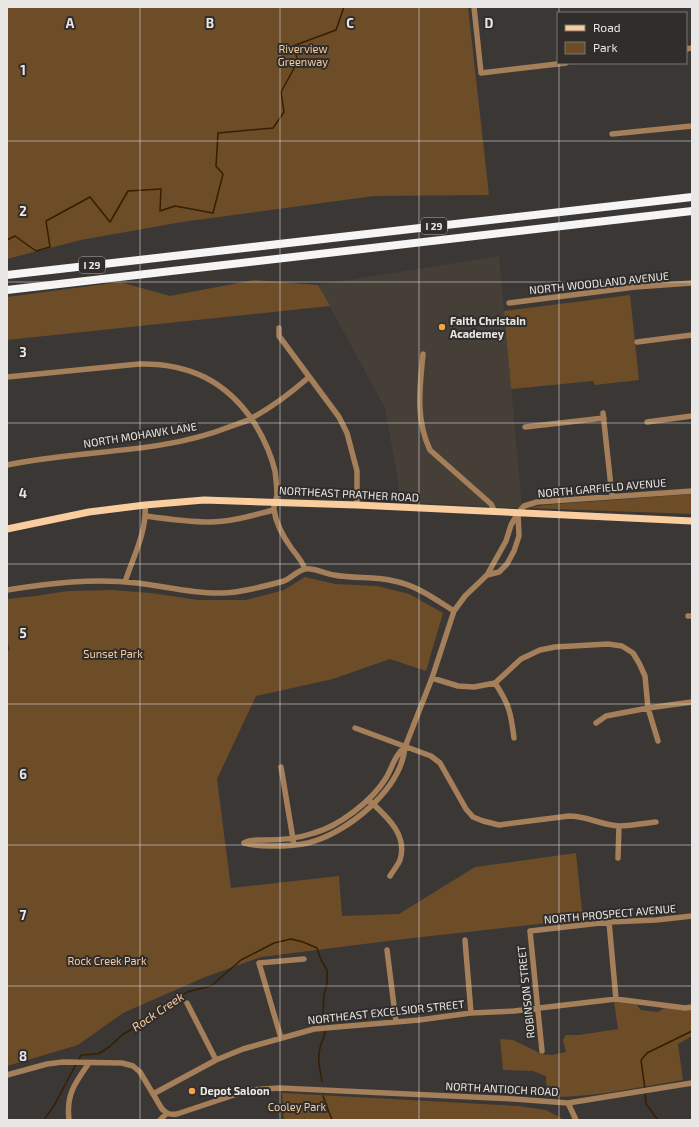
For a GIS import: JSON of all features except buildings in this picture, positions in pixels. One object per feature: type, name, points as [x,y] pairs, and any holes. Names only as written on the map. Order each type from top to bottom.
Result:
[{"type":"highway","name":"I 29","points":[[7,275],[692,197]]},
{"type":"highway","name":"I 29","points":[[7,290],[692,211]]},
{"type":"main road","name":"NORTHEAST PRATHER ROAD","points":[[7,529],[89,512],[204,500],[276,502],[692,522]]},
{"type":"street","points":[[474,7],[481,73],[558,64]]},
{"type":"street","points":[[612,134],[692,126]]},
{"type":"street","name":"NORTH WOODLAND AVENUE","points":[[509,303],[635,287],[692,283]]},
{"type":"street","points":[[279,328],[279,336],[339,417],[347,433],[356,462],[357,506]]},
{"type":"street","points":[[637,342],[692,335]]},
{"type":"street","points":[[423,354],[419,398],[422,427],[430,450],[491,504],[495,512]]},
{"type":"street","points":[[7,377],[139,364],[166,365],[188,370],[212,381],[227,391],[251,418],[265,442],[271,457],[276,480],[276,502],[274,510],[283,535],[292,550],[301,558],[305,569]]},
{"type":"street","name":"NORTH MOHAWK LANE","points":[[7,465],[43,458],[156,445],[202,436],[251,418],[297,387],[309,377]]},
{"type":"street","points":[[525,427],[603,416],[612,496]]},
{"type":"street","points":[[647,422],[692,416]]},
{"type":"street","name":"NORTH GARFIELD AVENUE","points":[[518,513],[524,506],[537,502],[692,491]]},
{"type":"street","points":[[125,582],[142,533],[146,516],[145,505]]},
{"type":"street","points":[[146,516],[166,520],[211,522],[224,521],[274,510]]},
{"type":"street","points":[[405,747],[397,754],[386,778],[379,787],[368,799],[349,815],[314,833],[293,837],[250,840],[244,843],[252,846],[285,846],[308,843],[343,828],[365,812],[388,788],[404,755],[405,747],[432,678],[454,611],[465,596],[488,575],[506,541],[518,513]]},
{"type":"street","points":[[488,575],[499,572],[507,564],[514,551],[519,536],[518,513]]},
{"type":"street","points":[[7,590],[55,583],[86,581],[125,582],[199,592],[221,593],[234,592],[284,581],[305,569],[310,569],[335,576],[383,579],[399,582],[415,588],[454,611]]},
{"type":"street","points":[[432,678],[458,686],[474,687],[496,682],[521,659],[540,650],[555,647],[608,644],[622,646],[633,653],[644,676],[648,708],[658,741]]},
{"type":"street","points":[[496,682],[512,715],[514,738]]},
{"type":"street","points":[[596,722],[606,716],[692,702]]},
{"type":"street","points":[[355,728],[431,756],[440,763],[466,809],[473,817],[483,821],[499,825],[569,816],[581,816],[618,826],[656,822]]},
{"type":"street","points":[[281,767],[294,845]]},
{"type":"street","points":[[368,799],[396,829],[401,839],[402,849],[400,860],[390,876]]},
{"type":"street","points":[[618,826],[618,858]]},
{"type":"street","name":"NORTH PROSPECT AVENUE","points":[[530,931],[609,922],[656,920],[692,916]]},
{"type":"street","points":[[609,922],[616,999]]},
{"type":"street","name":"ROBINSON STREET","points":[[530,931],[539,1008],[542,1051]]},
{"type":"street","points":[[465,940],[471,1013]]},
{"type":"street","points":[[387,950],[396,1022]]},
{"type":"street","points":[[281,1038],[259,963],[304,959]]},
{"type":"street","name":"NORTHEAST EXCELSIOR STREET","points":[[153,1094],[216,1060],[243,1049],[320,1028],[396,1022],[471,1013],[539,1008],[616,999],[684,1008],[692,1007]]},
{"type":"street","points":[[187,1003],[216,1060]]},
{"type":"street","points":[[7,1075],[47,1064],[71,1061],[122,1063],[133,1066],[140,1072],[162,1109],[167,1113],[168,1120]]},
{"type":"street","points":[[69,1120],[68,1110],[72,1089],[86,1062]]},
{"type":"street","name":"NORTH ANTIOCH ROAD","points":[[167,1113],[171,1115],[177,1114],[252,1090],[279,1088],[310,1088],[568,1103],[692,1083]]},
{"type":"street","points":[[568,1103],[576,1120]]},
{"type":"street","points":[[160,1120],[167,1113]]},
{"type":"shaded area","points":[[499,256],[522,508],[399,502],[398,481],[385,408],[318,285]]},
{"type":"green space","name":"Riverview Greenway","points":[[7,7],[468,7],[489,195],[374,196],[182,222],[81,240],[7,259]]},
{"type":"green space","points":[[254,280],[318,285],[330,306],[7,340],[7,297],[120,282],[170,296]]},
{"type":"green space","points":[[630,295],[639,380],[595,385],[593,381],[511,389],[504,311]]},
{"type":"green space","points":[[692,494],[692,514],[529,508],[544,505]]},
{"type":"green space","points":[[305,577],[335,584],[377,586],[409,594],[443,613],[426,671],[390,659],[333,679],[256,696],[217,779],[231,888],[339,876],[342,916],[399,914],[475,867],[576,853],[583,919],[261,957],[205,977],[123,1013],[78,1045],[7,1066],[7,650],[10,650],[7,640],[7,599],[68,591],[112,590],[151,593],[198,600],[246,600],[284,590]]},
{"type":"green space","points":[[619,1001],[637,1005],[641,1010],[658,1012],[664,1008],[684,1010],[692,1009],[692,1036],[678,1044],[683,1080],[598,1094],[547,1097],[546,1076],[533,1071],[503,1070],[500,1039],[513,1040],[542,1054],[551,1055],[566,1052],[563,1040],[566,1035],[579,1035],[618,1029],[614,1002]]},
{"type":"green space","name":"Cooley Park","points":[[282,1093],[518,1106],[546,1110],[565,1120],[284,1120]]},
{"type":"waterway","points":[[7,240],[15,236],[36,251],[50,247],[46,221],[90,197],[110,222],[128,191],[161,189],[160,211],[175,206],[213,213],[223,174],[216,166],[218,133],[273,128],[284,112],[281,92],[298,61],[293,46],[336,30],[344,7]]},
{"type":"waterway","name":"Rock Creek","points":[[78,1061],[81,1055],[98,1054],[109,1047],[122,1035],[152,1017],[187,992],[211,986],[241,960],[274,943],[291,939],[317,948],[321,960],[327,970],[327,984],[324,994],[324,1025]]},
{"type":"waterway","name":"Rock Creek","points":[[322,1081],[319,1064],[319,1052],[325,1030]]},
{"type":"waterway","name":"Rock Creek","points":[[645,1089],[641,1060],[647,1053],[692,1031]]},
{"type":"waterway","name":"Rock Creek","points":[[44,1120],[55,1104],[76,1064]]},
{"type":"waterway","name":"Rock Creek","points":[[645,1093],[646,1104],[658,1120]]},
{"type":"waterway","name":"Rock Creek","points":[[323,1096],[332,1120]]},
{"type":"waterway","name":"Rock Creek","points":[[342,1120],[347,1120]]},
{"type":"place","name":"Faith Christain Academey","points":[[442,327]]},
{"type":"place","name":"Depot Saloon","points":[[192,1091]]},
{"type":"park label","name":"Sunset Park","points":[[113,654]]},
{"type":"park label","name":"Rock Creek Park","points":[[107,961]]}]
